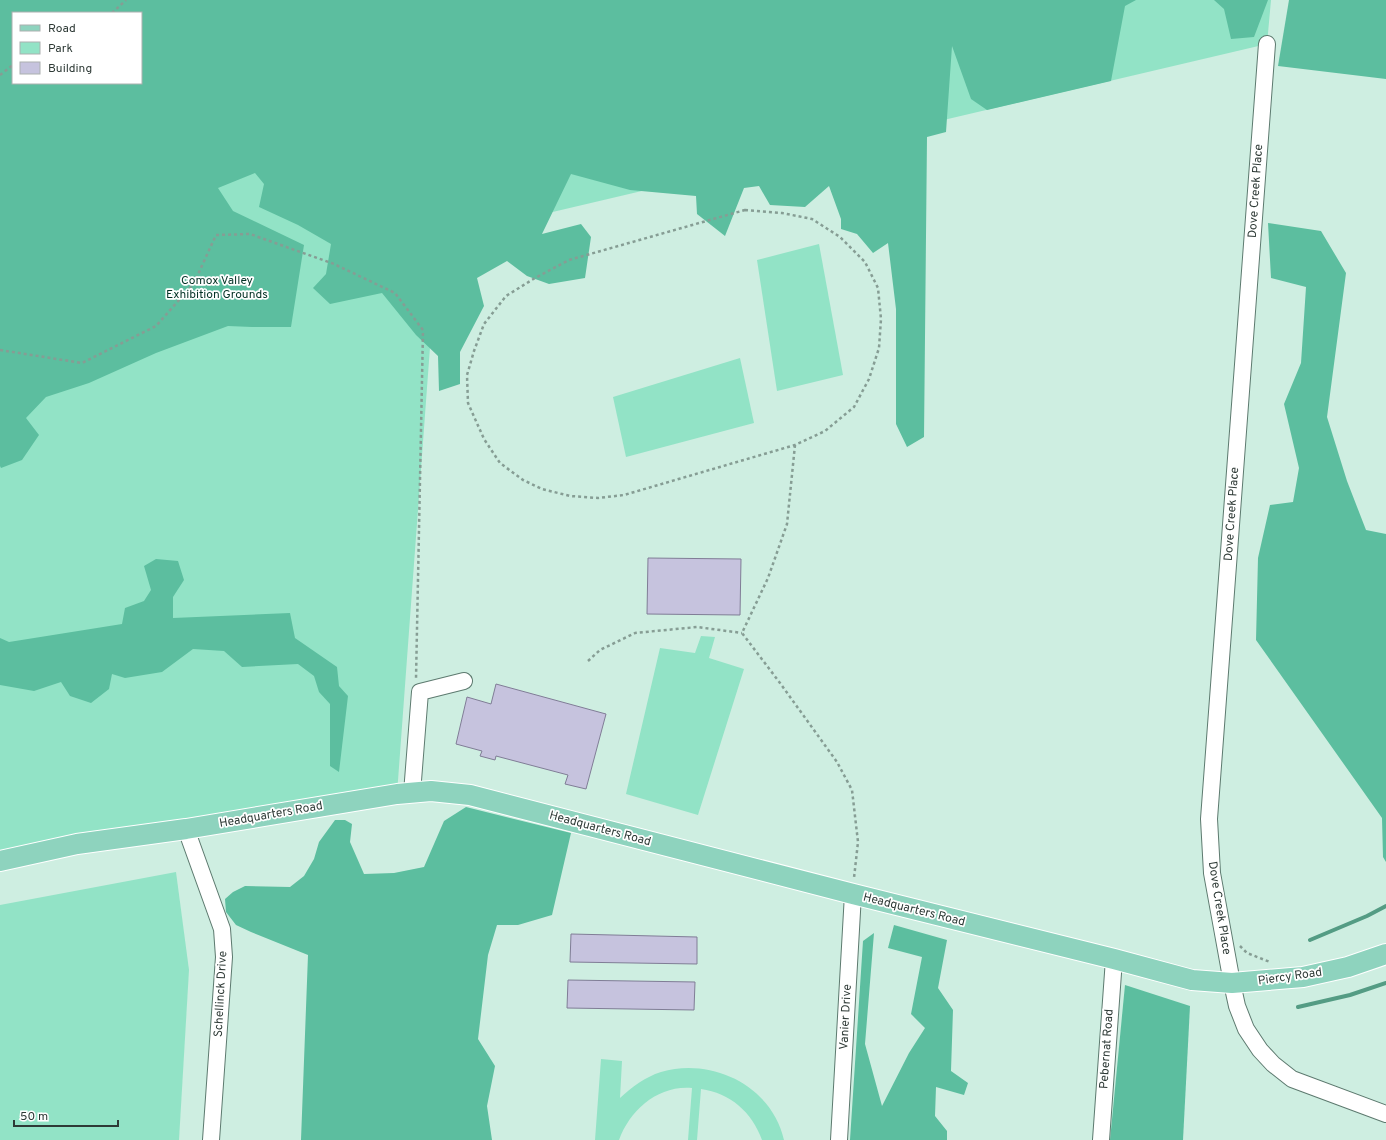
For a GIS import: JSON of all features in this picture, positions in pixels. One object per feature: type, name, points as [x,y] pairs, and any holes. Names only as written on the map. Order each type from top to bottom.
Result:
[{"type":"main road","name":"Headquarters Road","points":[[0,861],[78,844],[186,829],[398,794],[431,791],[470,795],[1192,980]]},
{"type":"main road","name":"Piercy Road","points":[[1192,980],[1232,983],[1302,977],[1348,967],[1386,954]]},
{"type":"street","name":"Dove Creek Place","points":[[1232,983],[1212,873],[1209,819],[1267,44]]},
{"type":"street","points":[[412,793],[420,692],[464,681]]},
{"type":"street","name":"Schellinck Drive","points":[[186,829],[222,929],[224,957],[211,1140]]},
{"type":"street","name":"Vanier Drive","points":[[839,1140],[853,894]]},
{"type":"street","name":"Pebernat Road","points":[[1101,1140],[1114,959]]},
{"type":"street","points":[[1232,983],[1246,1029],[1260,1050],[1273,1064],[1292,1079],[1386,1114]]},
{"type":"path","points":[[113,12],[126,0]]},
{"type":"path","points":[[0,75],[12,66]]},
{"type":"path","points":[[745,210],[782,213],[812,219],[840,237],[865,262],[878,288],[881,319],[880,348],[869,378],[854,407],[825,431],[795,445],[624,496],[598,498],[570,496],[542,489],[523,480],[500,463],[484,438],[468,403],[467,375],[484,324],[506,296],[535,278],[569,260],[745,210]]},
{"type":"path","points":[[0,350],[82,363],[156,326],[194,283],[216,235],[250,234],[334,264],[395,293],[423,330],[416,686]]},
{"type":"path","points":[[742,634],[768,578],[787,524],[795,445]]},
{"type":"path","points":[[588,661],[600,650],[635,633],[697,627],[742,634],[780,683],[837,762],[852,790],[858,842],[853,894]]},
{"type":"path","points":[[1222,930],[1234,939],[1247,953],[1270,962]]},
{"type":"green space","name":"Comox Valley Exhibition Grounds","points":[[0,0],[1271,0],[1267,44],[438,239],[397,794],[0,861]]},
{"type":"green space","points":[[0,0],[1136,0],[1125,6],[1111,81],[987,110],[971,99],[952,46],[946,132],[927,137],[924,437],[907,447],[896,424],[896,309],[888,243],[873,253],[857,234],[841,229],[841,219],[829,186],[805,207],[770,205],[759,186],[744,188],[725,236],[697,214],[696,196],[630,190],[571,174],[542,234],[581,224],[591,237],[585,278],[549,284],[527,276],[507,261],[477,278],[484,306],[460,352],[460,384],[439,391],[438,356],[416,335],[382,293],[330,304],[313,288],[326,274],[331,244],[298,225],[259,207],[264,184],[255,173],[218,188],[233,211],[304,245],[291,327],[228,326],[156,353],[89,383],[46,397],[26,418],[39,435],[22,460],[1,468]]},
{"type":"green space","points":[[1214,0],[1268,0],[1254,37],[1231,39],[1224,9]]},
{"type":"green space","points":[[1289,0],[1386,0],[1386,79],[1278,66]]},
{"type":"green space","points":[[1268,223],[1321,231],[1346,273],[1327,417],[1347,481],[1366,530],[1386,534],[1386,862],[1383,857],[1382,818],[1256,640],[1258,558],[1270,505],[1293,502],[1299,468],[1284,404],[1301,363],[1306,287],[1271,278]]},
{"type":"green space","points":[[819,244],[843,375],[777,391],[757,260]]},
{"type":"green space","points":[[740,358],[754,423],[626,457],[613,397]]},
{"type":"green space","points":[[156,559],[178,561],[184,580],[173,597],[173,618],[290,613],[295,638],[337,667],[339,686],[348,696],[339,772],[330,766],[330,704],[319,692],[314,676],[298,664],[242,667],[224,651],[193,649],[162,672],[125,678],[112,674],[109,689],[91,703],[70,696],[61,682],[34,691],[0,685],[0,638],[9,642],[122,624],[125,608],[144,601],[151,590],[144,566]]},
{"type":"green space","points":[[701,636],[715,637],[709,658],[744,669],[698,815],[626,794],[660,648],[695,653]]},
{"type":"green space","points":[[466,807],[571,833],[552,915],[518,925],[497,925],[488,955],[478,1039],[495,1066],[487,1106],[492,1140],[301,1140],[308,955],[236,925],[226,912],[225,899],[233,892],[245,886],[290,887],[304,876],[314,859],[319,842],[335,820],[345,820],[352,824],[350,842],[364,874],[394,873],[424,867],[444,821]]},
{"type":"green space","points":[[176,872],[189,970],[179,1140],[0,1140],[0,905]]},
{"type":"green space","points":[[894,925],[947,940],[938,988],[953,1010],[951,1071],[968,1083],[964,1095],[936,1087],[935,1116],[947,1131],[947,1140],[850,1140],[863,941],[874,933],[865,1044],[882,1106],[909,1053],[925,1028],[911,1014],[922,957],[888,948]]},
{"type":"green space","points":[[1125,985],[1190,1006],[1183,1140],[1110,1140]]},
{"type":"green space","points":[[601,1059],[622,1061],[620,1098],[634,1086],[650,1077],[661,1072],[680,1068],[700,1069],[719,1073],[737,1080],[753,1091],[767,1104],[777,1121],[784,1140],[762,1140],[752,1121],[739,1106],[721,1095],[712,1091],[701,1089],[697,1140],[688,1140],[692,1088],[680,1088],[657,1095],[647,1102],[630,1119],[619,1140],[595,1140]]},
{"type":"building","points":[[648,558],[741,559],[740,615],[647,614]]},
{"type":"building","points":[[496,684],[606,714],[586,789],[565,784],[568,775],[496,756],[495,760],[480,756],[482,751],[456,744],[467,697],[491,704]]},
{"type":"building","points":[[571,934],[697,937],[697,964],[570,962]]},
{"type":"building","points":[[568,980],[695,982],[694,1010],[567,1008]]},
{"type":"waterway","points":[[1310,940],[1367,916],[1386,906]]},
{"type":"waterway","points":[[1298,1007],[1350,995],[1386,983]]}]
